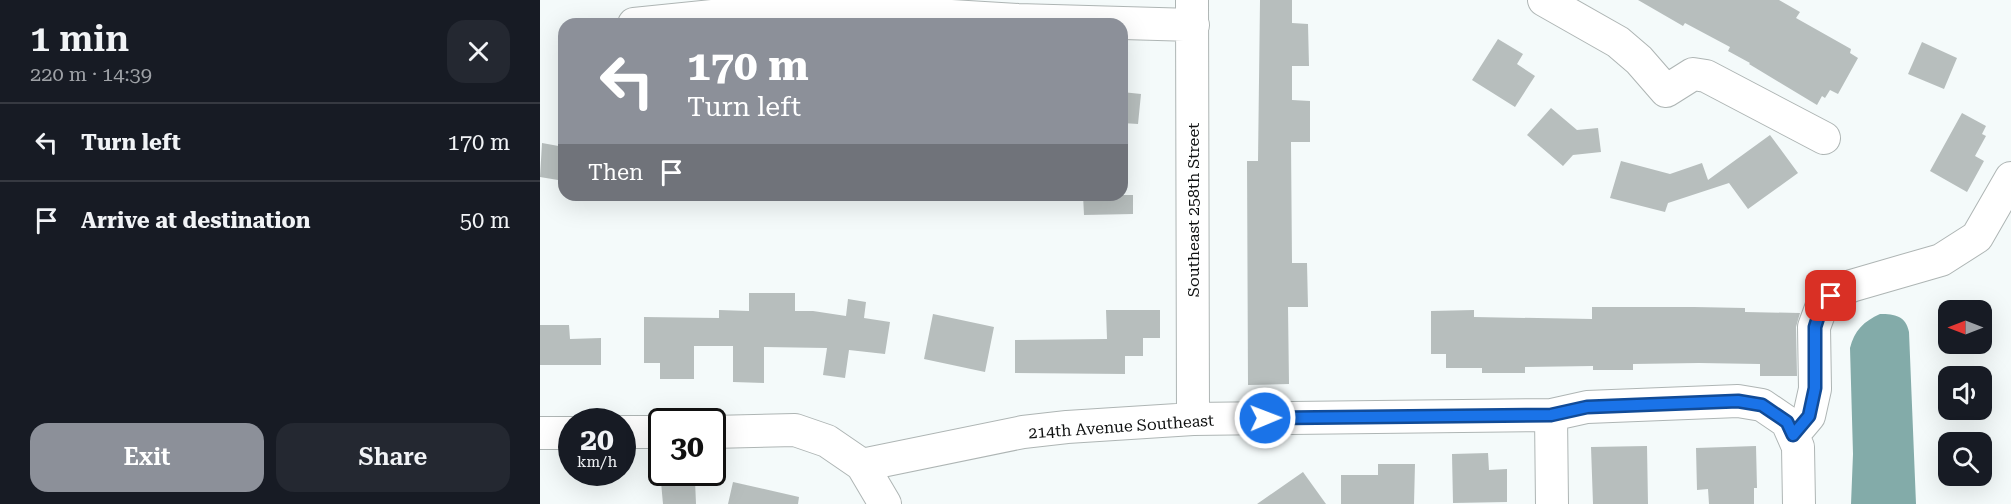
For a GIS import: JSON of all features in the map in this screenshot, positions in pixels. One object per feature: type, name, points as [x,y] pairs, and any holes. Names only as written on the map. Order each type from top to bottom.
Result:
[{"type":"street","points":[[1556,3],[1618,42],[1639,60],[1666,92],[1694,74],[1706,76],[1824,138]]},
{"type":"street","points":[[692,18],[741,13],[868,11],[985,18]]},
{"type":"street","points":[[1068,18],[1192,13]]},
{"type":"street","name":"Southeast 258th Street","points":[[1192,13],[1193,419]]},
{"type":"street","points":[[1799,504],[1798,447],[1790,429],[1809,416],[1815,388],[1815,327],[1821,308],[1831,296],[1851,286],[1941,260],[1977,237],[2011,178]]},
{"type":"street","name":"214th Avenue Southeast","points":[[862,465],[1023,432],[1193,419],[1551,415],[1587,407],[1738,401],[1762,405],[1790,429]]},
{"type":"street","points":[[1551,415],[1552,504]]},
{"type":"street","points":[[726,432],[795,430],[827,441],[862,465],[885,504]]},
{"type":"street","points":[[540,433],[558,433]]},
{"type":"water","points":[[1880,314],[1899,317],[1905,322],[1909,332],[1916,504],[1851,504],[1853,454],[1850,348],[1860,327]]},
{"type":"building","points":[[1260,0],[1292,0],[1292,23],[1308,24],[1309,66],[1292,66],[1292,100],[1310,101],[1310,142],[1291,142],[1292,263],[1307,263],[1308,307],[1288,307],[1289,384],[1248,385],[1247,161],[1258,161]]},
{"type":"building","points":[[1638,0],[1779,0],[1800,12],[1796,18],[1851,49],[1850,53],[1858,58],[1838,94],[1830,90],[1825,98],[1822,96],[1817,105],[1728,51],[1730,47],[1685,23],[1683,26]]},
{"type":"building","points":[[1498,39],[1523,54],[1517,64],[1535,76],[1515,107],[1472,80]]},
{"type":"building","points":[[1922,42],[1957,58],[1944,89],[1908,74]]},
{"type":"building","points":[[1128,93],[1141,94],[1138,124],[1128,123]]},
{"type":"building","points":[[1551,108],[1577,130],[1598,128],[1601,152],[1573,155],[1563,166],[1527,135]]},
{"type":"building","points":[[1962,113],[1986,126],[1982,134],[1986,136],[1975,156],[1984,161],[1967,192],[1930,171]]},
{"type":"building","points":[[1770,135],[1798,173],[1748,209],[1729,183],[1668,203],[1665,212],[1610,198],[1621,161],[1670,174],[1702,163],[1708,180]]},
{"type":"building","points":[[542,143],[558,146],[558,180],[540,177]]},
{"type":"building","points":[[1128,195],[1133,195],[1133,214],[1084,215],[1083,201],[1128,201]]},
{"type":"building","points":[[749,293],[795,293],[795,311],[846,316],[848,299],[866,302],[864,318],[890,322],[885,354],[849,350],[845,378],[823,375],[827,348],[764,347],[764,383],[733,382],[733,346],[694,346],[694,379],[660,379],[660,363],[644,363],[644,317],[719,318],[719,310],[749,311]]},
{"type":"building","points":[[1592,307],[1745,308],[1745,312],[1800,313],[1796,327],[1797,376],[1760,376],[1760,364],[1699,363],[1633,364],[1633,370],[1593,370],[1593,366],[1525,367],[1525,373],[1482,373],[1482,368],[1446,368],[1446,354],[1431,354],[1431,311],[1474,310],[1474,317],[1592,319]]},
{"type":"building","points":[[1106,310],[1160,310],[1160,338],[1143,338],[1143,356],[1125,356],[1125,374],[1015,373],[1015,340],[1107,339]]},
{"type":"building","points":[[933,314],[994,327],[985,372],[924,359]]},
{"type":"building","points":[[540,325],[569,325],[570,339],[601,338],[601,365],[540,365]]},
{"type":"building","points":[[1647,446],[1648,504],[1593,504],[1591,447]]},
{"type":"building","points":[[1756,446],[1757,488],[1754,488],[1754,504],[1709,504],[1708,489],[1697,490],[1696,448]]},
{"type":"building","points":[[1488,453],[1489,470],[1507,469],[1507,502],[1453,503],[1452,454]]},
{"type":"building","points":[[1378,464],[1415,464],[1414,504],[1341,504],[1341,475],[1378,475]]},
{"type":"building","points":[[1303,472],[1326,504],[1257,504]]},
{"type":"building","points":[[733,482],[799,497],[798,504],[728,504]]},
{"type":"building","points":[[661,486],[695,486],[696,504],[663,504]]},
{"type":"route","points":[[1265,418],[1551,415],[1587,407],[1738,401],[1762,405],[1787,422],[1793,435],[1809,416],[1815,388],[1815,327],[1821,308],[1831,296]]}]
